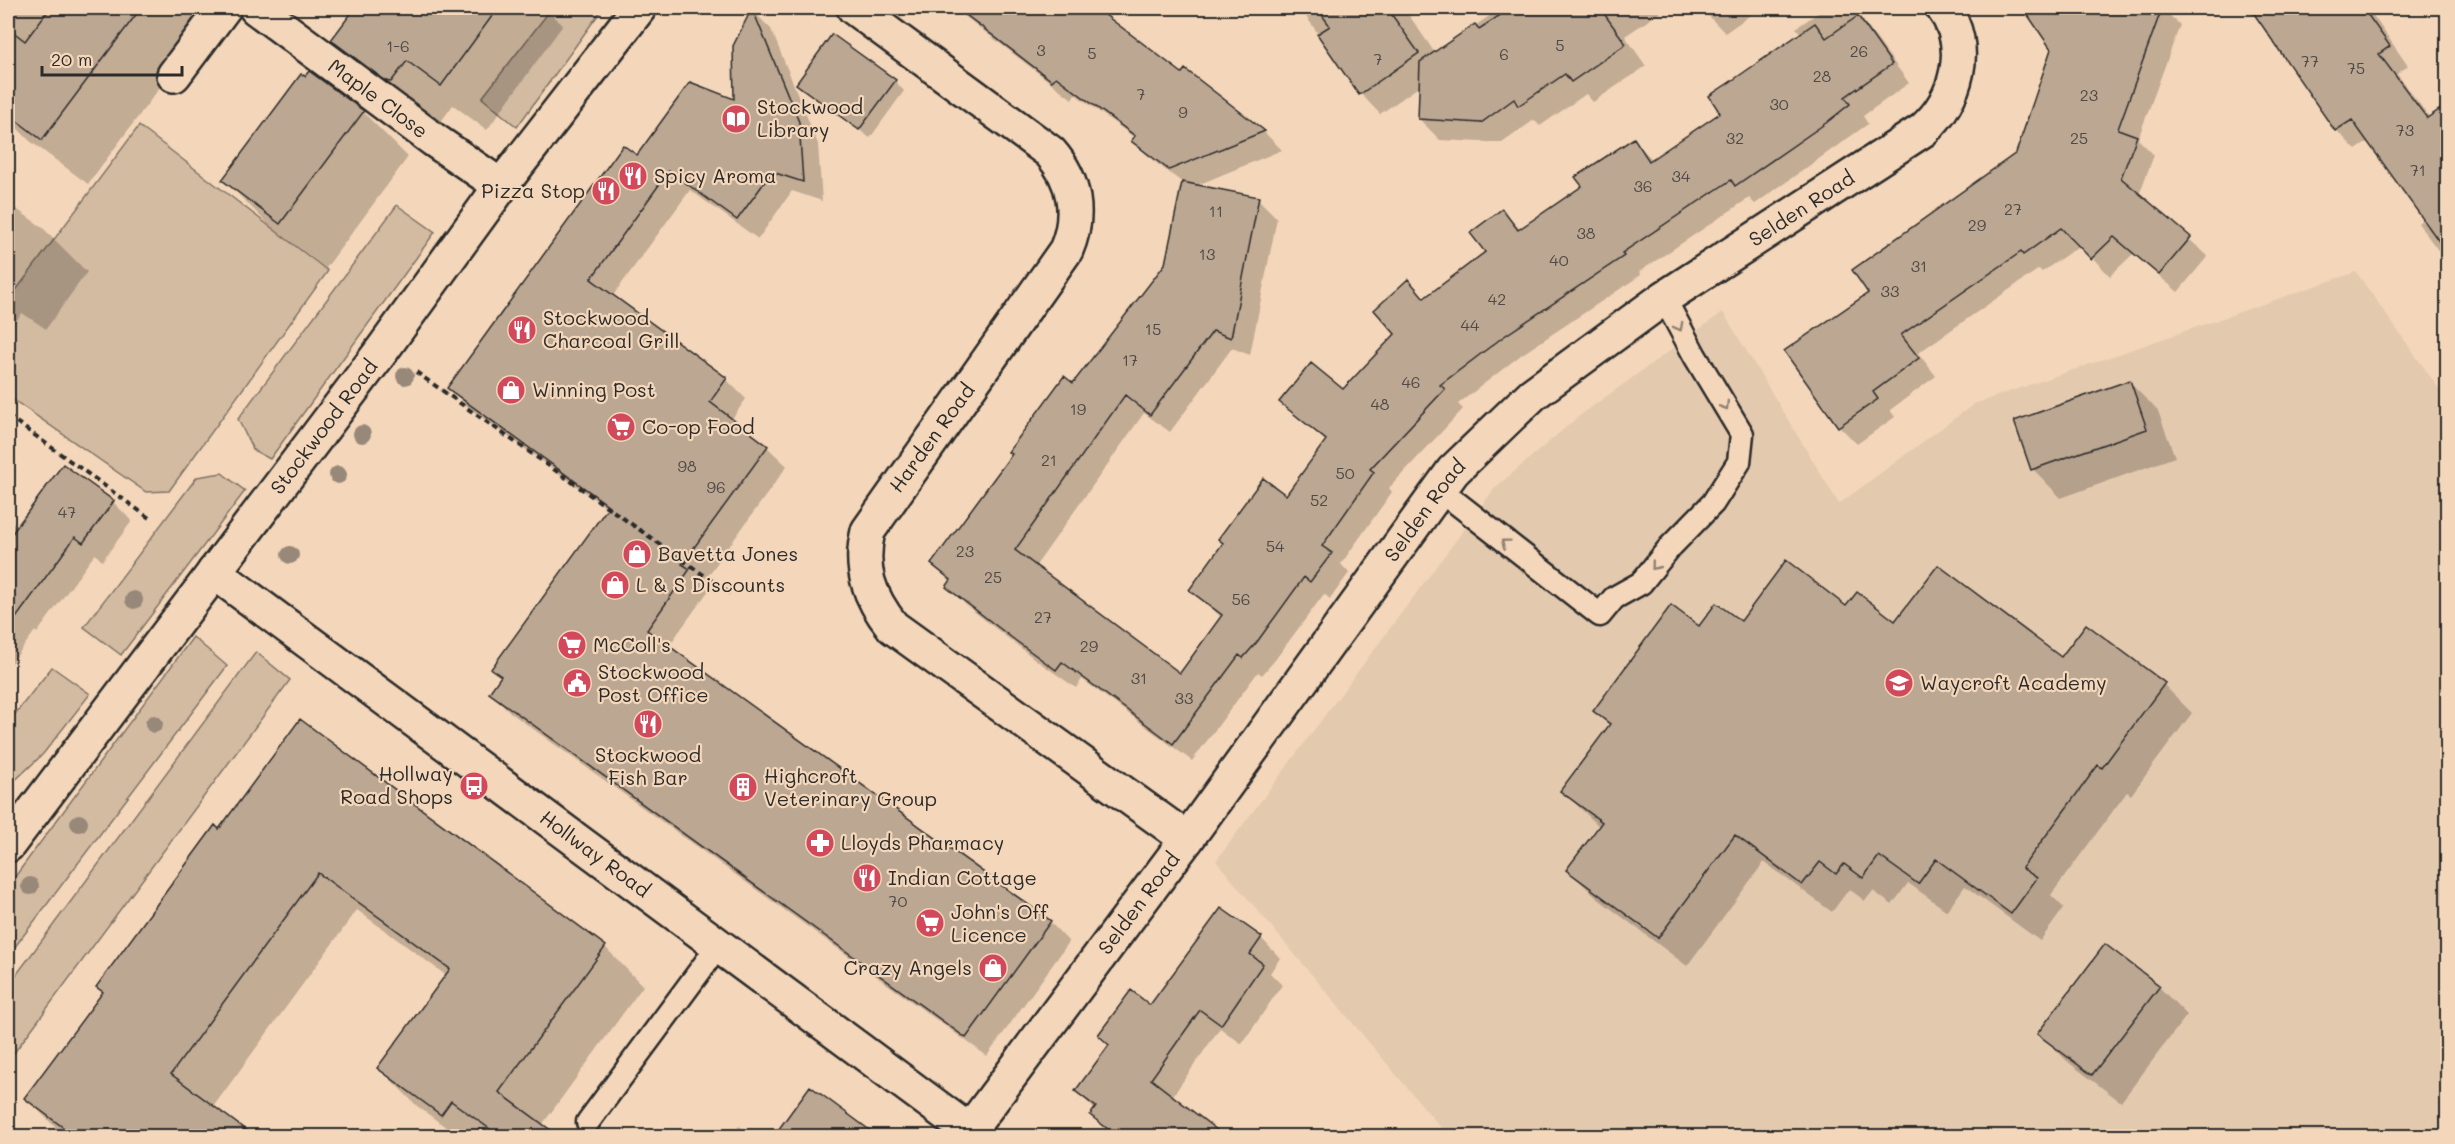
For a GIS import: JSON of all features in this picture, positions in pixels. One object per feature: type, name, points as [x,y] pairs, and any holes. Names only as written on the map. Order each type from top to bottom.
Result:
[{"type":"street","points":[[174,75],[224,8]]},
{"type":"street","name":"Maple Close","points":[[256,8],[434,140],[501,186]]},
{"type":"street","name":"Stockwood Road","points":[[8,845],[383,349],[501,186],[639,8]]},
{"type":"street","name":"Harden Road","points":[[854,8],[1050,152],[1067,176],[1075,210],[1075,225],[1066,250],[868,531],[865,562],[876,606],[893,627],[1187,839]]},
{"type":"street","name":"Selden Road","points":[[972,1134],[1453,471],[1533,394],[1664,298],[1923,130],[1939,116],[1950,97],[1959,52],[1952,20],[1943,8]]},
{"type":"street","name":"Hollway Road","points":[[214,572],[972,1134]]},
{"type":"lane","points":[[1440,490],[1600,615],[1614,598],[1641,583],[1670,547],[1713,503],[1739,462],[1742,434],[1695,356],[1664,298]]},
{"type":"lane","points":[[588,1122],[719,945]]},
{"type":"path","points":[[383,349],[732,595]]},
{"type":"path","points":[[8,416],[152,519]]},
{"type":"shaded area","points":[[552,8],[603,8],[517,127],[482,98]]},
{"type":"shaded area","points":[[139,126],[328,271],[169,491],[146,492],[8,396],[8,301]]},
{"type":"shaded area","points":[[397,205],[435,232],[270,459],[253,450],[238,419]]},
{"type":"shaded area","name":"Waycroft Academy","points":[[2356,272],[2447,400],[2447,1136],[1448,1136],[1216,861],[1495,488],[1578,417],[1723,312],[1839,504],[1974,404]]},
{"type":"shaded area","points":[[222,473],[245,491],[121,655],[84,627],[197,477]]},
{"type":"shaded area","points":[[193,637],[227,666],[8,956],[8,886]]},
{"type":"shaded area","points":[[256,652],[290,680],[8,1061],[8,986]]},
{"type":"shaded area","points":[[52,667],[90,694],[43,754],[8,787],[8,723]]},
{"type":"building","points":[[50,8],[141,8],[42,140],[8,114],[8,28],[25,41]]},
{"type":"building","points":[[355,8],[498,8],[441,86],[407,61],[391,82],[386,81],[331,40]]},
{"type":"building","points":[[752,8],[799,122],[803,182],[772,172],[737,220],[669,171],[591,279],[727,378],[710,402],[768,446],[682,564],[690,569],[647,630],[1051,921],[966,1038],[489,693],[501,676],[491,669],[609,506],[447,388],[623,145],[637,155],[690,82],[734,99],[733,46]]},
{"type":"building","points":[[957,8],[1096,8],[1182,73],[1185,69],[1265,131],[1169,170],[1131,141],[1135,136],[1056,77],[1052,81]]},
{"type":"building","points":[[1317,8],[1387,8],[1419,53],[1359,95],[1317,34],[1330,26]]},
{"type":"building","points":[[1511,8],[1600,8],[1626,44],[1571,82],[1565,74],[1518,106],[1514,99],[1481,123],[1418,119],[1420,62],[1475,24],[1479,29]]},
{"type":"building","points":[[2023,8],[2162,8],[2118,129],[2137,136],[2121,178],[2191,237],[2159,275],[2114,237],[2091,259],[2061,228],[2023,255],[2021,252],[1901,335],[1919,358],[1873,392],[1878,399],[1838,427],[1784,351],[1868,293],[1852,270],[2016,153],[2051,49]]},
{"type":"building","points":[[2250,8],[2363,8],[2390,46],[2379,54],[2427,118],[2448,104],[2448,254],[2352,120],[2335,131]]},
{"type":"building","points":[[1858,16],[1892,64],[1845,97],[1850,104],[1826,123],[1735,186],[1731,180],[1622,253],[1624,256],[1503,337],[1440,385],[1445,389],[1370,469],[1374,472],[1322,546],[1332,553],[1310,582],[1304,577],[1243,658],[1239,655],[1173,744],[1062,662],[1056,670],[1016,641],[946,587],[951,580],[931,564],[1012,454],[1008,452],[1064,376],[1073,383],[1165,264],[1182,182],[1259,197],[1231,338],[1213,331],[1150,415],[1125,395],[1015,550],[1180,673],[1222,615],[1189,590],[1223,543],[1218,539],[1263,478],[1286,495],[1326,440],[1279,402],[1311,363],[1343,389],[1395,334],[1374,310],[1408,279],[1424,298],[1485,252],[1470,233],[1502,209],[1518,230],[1582,186],[1575,177],[1634,138],[1649,161],[1720,113],[1709,96],[1815,23],[1826,38]]},
{"type":"building","points":[[832,34],[896,80],[859,130],[796,84]]},
{"type":"building","points":[[309,71],[364,111],[280,224],[222,180],[301,74],[305,76]]},
{"type":"building","points":[[2130,380],[2147,429],[2031,470],[2014,421]]},
{"type":"building","points":[[63,464],[114,501],[83,543],[75,537],[8,629],[8,539]]},
{"type":"building","points":[[1786,560],[1846,606],[1857,592],[1895,621],[1938,565],[2061,657],[2086,624],[2165,683],[2102,768],[2098,765],[2022,868],[2037,878],[2011,914],[1936,859],[1918,884],[1879,856],[1863,878],[1844,864],[1836,874],[1820,862],[1802,885],[1735,835],[1658,938],[1566,870],[1602,822],[1560,791],[1610,724],[1593,711],[1671,605],[1699,626],[1716,603],[1741,621]]},
{"type":"building","points":[[300,719],[606,946],[499,1092],[560,1137],[501,1137],[451,1101],[441,1115],[377,1068],[450,969],[318,873],[171,1074],[255,1137],[76,1137],[24,1098],[103,992],[96,987],[215,825],[219,829]]},
{"type":"building","points":[[1221,908],[1262,937],[1250,954],[1263,964],[1221,1025],[1200,1010],[1151,1079],[1226,1137],[1118,1137],[1090,1115],[1096,1107],[1075,1091],[1109,1045],[1098,1035],[1131,990],[1150,1005]]},
{"type":"building","points":[[2105,944],[2160,986],[2092,1075],[2037,1034]]},
{"type":"building","points":[[810,1086],[879,1137],[773,1137]]},
{"type":"place","name":"Stockwood Library","points":[[736,119]]},
{"type":"place","name":"Spicy Aroma","points":[[633,176]]},
{"type":"place","name":"Pizza Stop","points":[[606,191]]},
{"type":"place","name":"Stockwood Charcoal Grill","points":[[522,330]]},
{"type":"place","name":"Winning Post","points":[[511,390]]},
{"type":"place","name":"Co-op Food","points":[[621,427]]},
{"type":"place","name":"Bavetta Jones","points":[[637,554]]},
{"type":"place","name":"L & S Discounts","points":[[615,585]]},
{"type":"place","name":"McColl's","points":[[572,645]]},
{"type":"place","name":"Stockwood Post Office","points":[[577,683]]},
{"type":"place","name":"Waycroft Academy","points":[[1899,683]]},
{"type":"place","name":"Stockwood Fish Bar","points":[[648,724]]},
{"type":"place","name":"Hollway Road Shops","points":[[474,786]]},
{"type":"place","name":"Highcroft Veterinary Group","points":[[743,787]]},
{"type":"place","name":"Lloyds Pharmacy","points":[[820,843]]},
{"type":"place","name":"Indian Cottage","points":[[867,878]]},
{"type":"place","name":"John's Off Licence","points":[[930,923]]},
{"type":"place","name":"Crazy Angels","points":[[993,968]]}]
